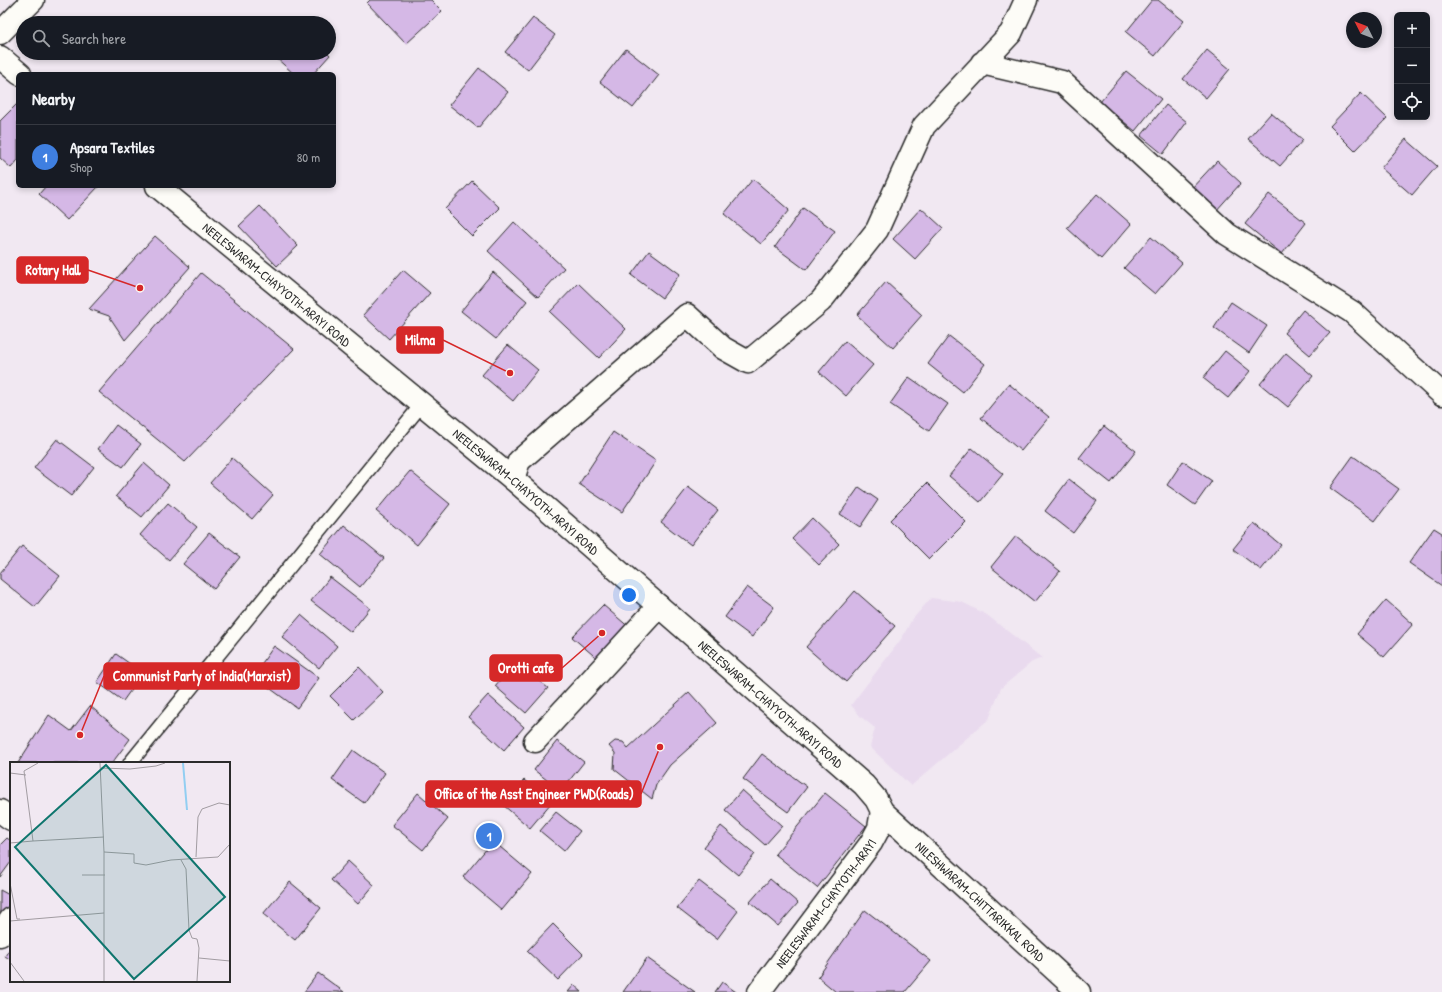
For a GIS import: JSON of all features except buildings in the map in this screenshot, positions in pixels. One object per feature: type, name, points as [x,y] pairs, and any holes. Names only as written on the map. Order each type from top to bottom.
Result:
[{"type":"street","points":[[17,16],[33,0]]},
{"type":"street","points":[[513,479],[519,461],[686,315],[723,348],[748,362],[821,301],[877,230],[924,126],[1011,33],[1026,0]]},
{"type":"street","points":[[0,33],[16,17]]},
{"type":"street","points":[[0,57],[18,72]]},
{"type":"street","points":[[982,63],[1062,82],[1227,234],[1352,312],[1442,394]]},
{"type":"street","name":"NEELESWARAM-CHAYYOTH-ARAYI ROAD","points":[[159,188],[513,479],[864,785],[876,799],[882,811]]},
{"type":"street","points":[[535,741],[659,606]]},
{"type":"street","points":[[0,811],[10,818]]},
{"type":"street","name":"NEELESWARAM-CHAYYOTH-ARAYI","points":[[760,992],[871,843],[880,828],[882,811]]},
{"type":"street","name":"NILESHWARAM-CHITTARIKKAL ROAD","points":[[882,811],[1079,992]]},
{"type":"street","points":[[0,934],[10,920]]},
{"type":"lane","points":[[131,762],[422,404]]},
{"type":"shaded area","points":[[931,598],[962,602],[987,615],[1042,658],[1032,662],[1001,688],[989,719],[911,786],[870,747],[875,728],[861,717],[851,705],[902,638],[911,621]]},
{"type":"place","name":"Rotary Hall","points":[[140,288]]},
{"type":"place","name":"Milma","points":[[510,373]]},
{"type":"place","name":"Orotti cafe","points":[[602,633]]},
{"type":"place","name":"Communist Party of India(Marxist)","points":[[80,735]]},
{"type":"place","name":"Office of the Asst Engineer PWD(Roads)","points":[[660,747]]},
{"type":"place","name":"Apsara Textiles","points":[[489,836]]}]
